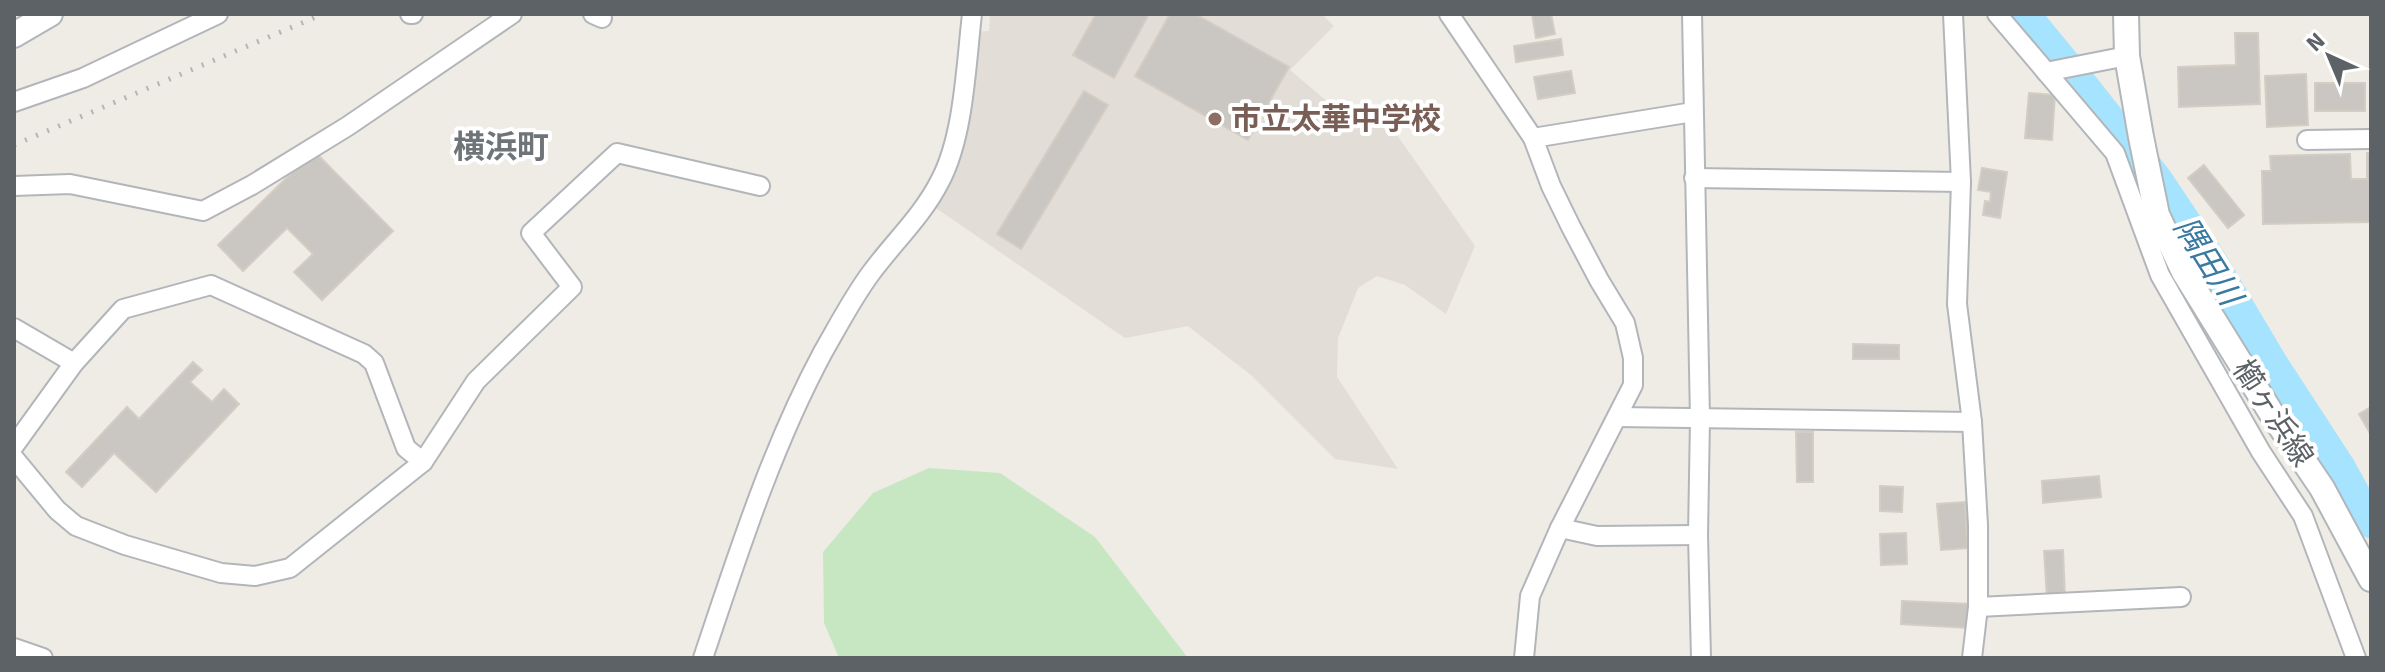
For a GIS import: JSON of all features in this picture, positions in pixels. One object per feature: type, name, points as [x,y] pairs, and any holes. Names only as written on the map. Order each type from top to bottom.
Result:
[{"type":"street","points":[[14,35],[50,14]]},
{"type":"street","points":[[14,102],[83,78],[218,14]]},
{"type":"street","points":[[14,186],[70,184],[203,211],[348,126],[512,14]]},
{"type":"street","points":[[703,658],[756,501],[794,410],[868,276],[940,182],[953,151],[972,14]]},
{"type":"street","points":[[1449,14],[1533,138],[1571,227],[1625,323],[1633,358],[1633,385],[1560,528],[1530,596],[1524,658]]},
{"type":"street","points":[[1692,14],[1701,658]]},
{"type":"street","points":[[1953,14],[1961,182],[1957,304],[1972,422],[1978,525],[1978,607],[1972,658]]},
{"type":"street","points":[[1997,14],[2115,153],[2160,275],[2261,452],[2303,516],[2356,658]]},
{"type":"street","name":"櫛ヶ浜線","points":[[2126,14],[2127,56],[2157,215],[2184,272],[2322,488],[2371,579]]},
{"type":"street","points":[[2046,72],[2127,56]]},
{"type":"street","points":[[1533,138],[1693,112]]},
{"type":"street","points":[[2307,140],[2371,139]]},
{"type":"street","points":[[14,458],[57,510],[76,526],[125,545],[221,573],[255,576],[290,568],[423,462],[476,381],[572,287],[531,233],[617,153],[760,186]]},
{"type":"street","points":[[1694,178],[1961,182]]},
{"type":"street","points":[[14,446],[74,363],[123,309],[211,285],[364,354],[374,363],[406,448],[423,462]]},
{"type":"street","points":[[14,328],[74,363]]},
{"type":"street","points":[[1617,417],[1972,422]]},
{"type":"street","points":[[1560,528],[1597,536],[1698,535]]},
{"type":"street","points":[[1978,607],[2181,597]]},
{"type":"street","points":[[14,648],[43,658]]},
{"type":"shaded area","points":[[990,14],[1322,14],[1334,26],[1290,70],[1328,102],[1385,118],[1475,246],[1446,314],[1405,285],[1377,276],[1358,288],[1338,338],[1337,377],[1398,469],[1335,459],[1251,375],[1188,326],[1125,338],[933,206],[972,108],[976,32],[989,31]]},
{"type":"green space","points":[[929,468],[1000,473],[1095,537],[1188,658],[839,658],[824,623],[823,552],[873,493]]},
{"type":"building","points":[[1096,14],[1149,14],[1114,78],[1073,55]]},
{"type":"building","points":[[1170,14],[1195,14],[1289,67],[1248,140],[1135,76]]},
{"type":"building","points":[[1532,14],[1551,14],[1555,34],[1536,38]]},
{"type":"building","points":[[2235,33],[2258,33],[2260,104],[2179,107],[2178,67],[2236,65]]},
{"type":"building","points":[[1561,39],[1563,55],[1516,62],[1514,46]]},
{"type":"building","points":[[1571,71],[1575,93],[1538,99],[1534,77]]},
{"type":"building","points":[[2306,74],[2308,125],[2267,127],[2265,76]]},
{"type":"building","points":[[2315,83],[2365,83],[2365,111],[2315,111]]},
{"type":"building","points":[[1084,91],[1108,105],[1021,249],[997,234]]},
{"type":"building","points":[[2029,93],[2055,95],[2052,140],[2025,138]]},
{"type":"building","points":[[314,151],[393,231],[322,300],[294,272],[313,254],[287,228],[243,271],[218,245]]},
{"type":"building","points":[[2367,153],[2371,153],[2371,222],[2263,224],[2262,171],[2271,171],[2270,156],[2350,154],[2351,179],[2367,179]]},
{"type":"building","points":[[2204,165],[2244,215],[2228,228],[2188,178]]},
{"type":"building","points":[[1982,168],[2007,172],[2000,218],[1983,215],[1985,201],[1990,202],[1991,192],[1978,190]]},
{"type":"building","points":[[1853,344],[1899,345],[1899,359],[1853,359]]},
{"type":"building","points":[[193,362],[202,370],[190,382],[212,402],[224,389],[239,404],[156,492],[114,453],[82,487],[66,472],[127,407],[139,419]]},
{"type":"building","points":[[2371,407],[2371,435],[2359,414]]},
{"type":"building","points":[[1796,432],[1813,432],[1813,482],[1797,482]]},
{"type":"building","points":[[2099,476],[2101,497],[2043,503],[2042,481]]},
{"type":"building","points":[[1880,486],[1903,487],[1902,512],[1880,511]]},
{"type":"building","points":[[1965,502],[1968,548],[1941,550],[1937,504]]},
{"type":"building","points":[[1906,533],[1907,564],[1881,565],[1880,534]]},
{"type":"building","points":[[2063,550],[2065,598],[2047,599],[2044,551]]},
{"type":"building","points":[[1902,601],[1971,604],[1969,628],[1901,624]]},
{"type":"waterway","name":"隅田川","points":[[2025,14],[2158,180],[2341,468],[2371,523]]},
{"type":"railway","points":[[14,145],[323,14]]},
{"type":"place","name":"市立太華中学校","points":[[1215,119]]},
{"type":"district","name":"横浜町","points":[[501,147]]}]
